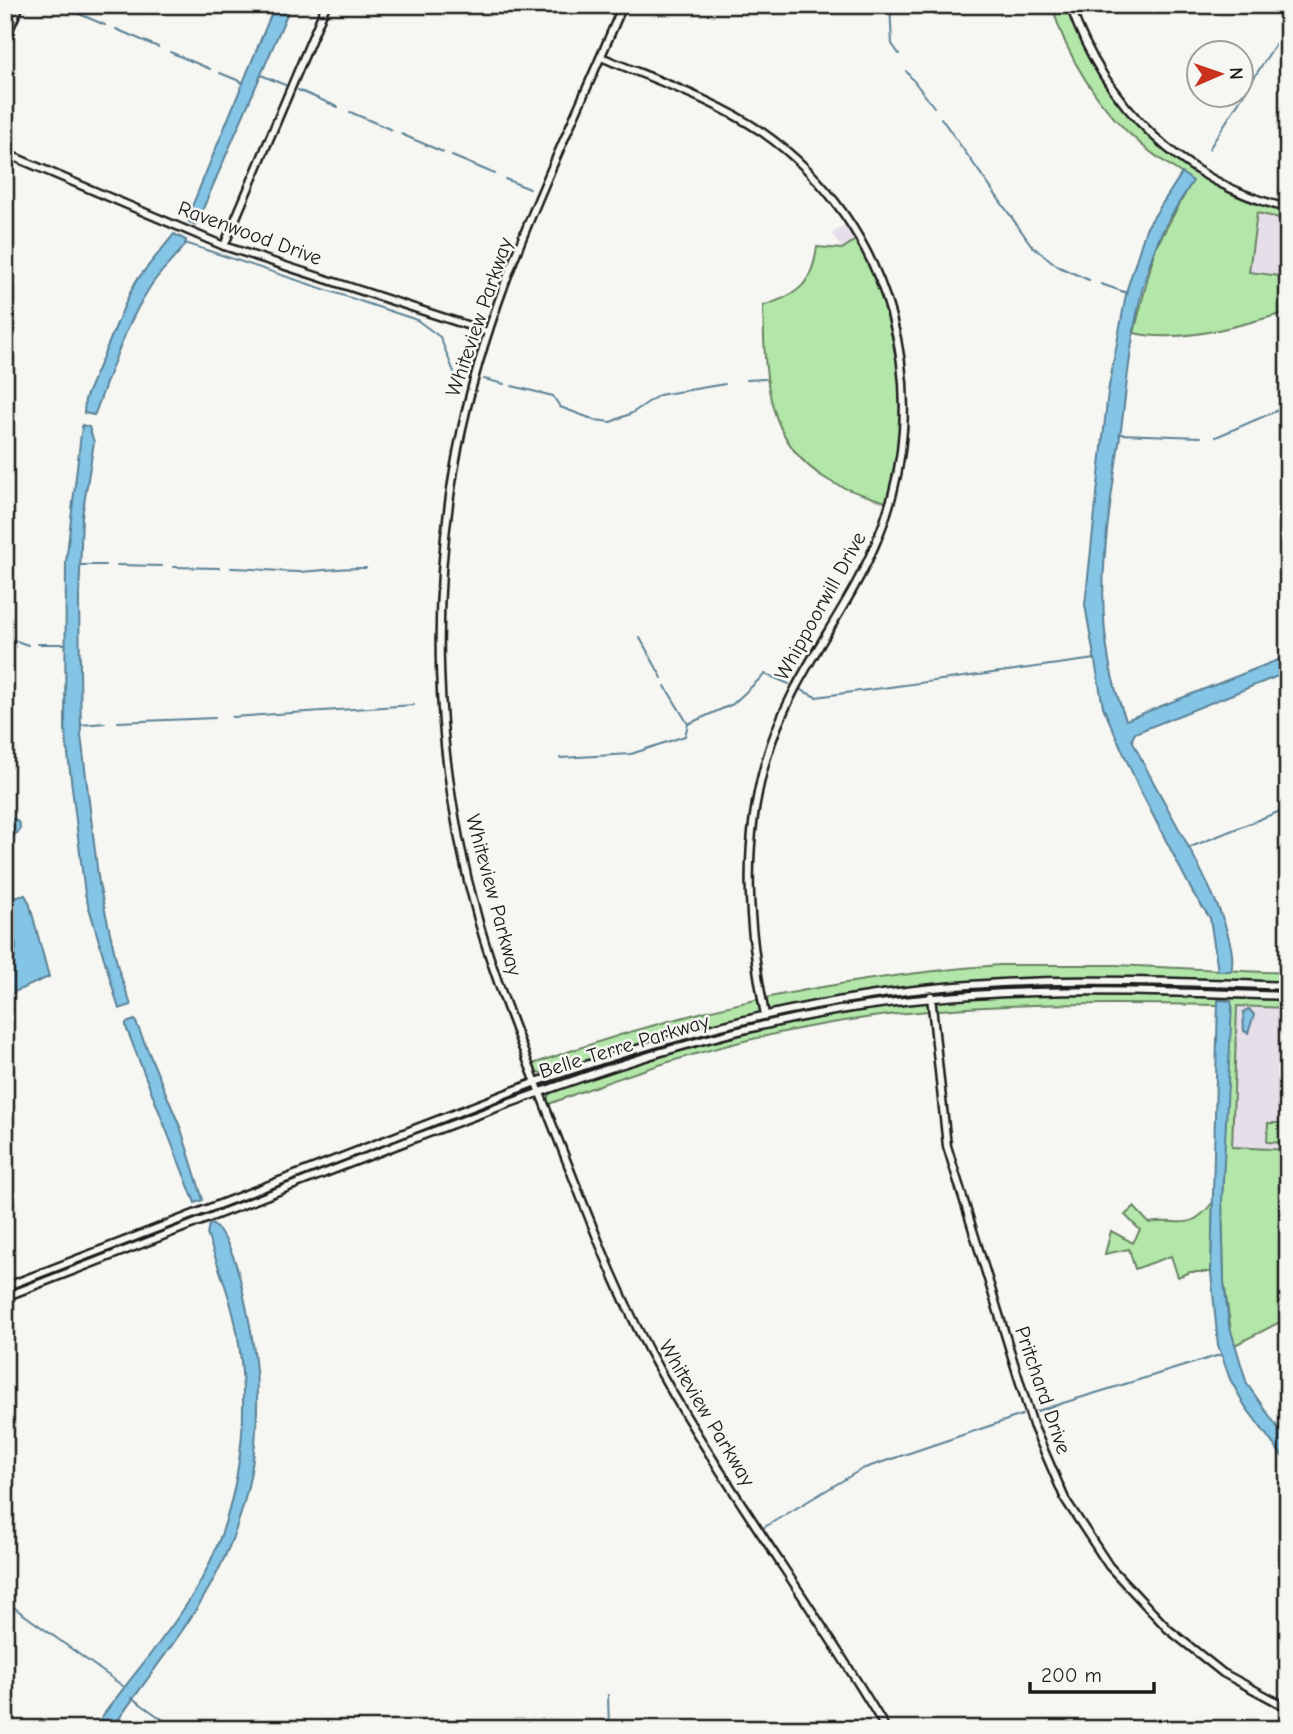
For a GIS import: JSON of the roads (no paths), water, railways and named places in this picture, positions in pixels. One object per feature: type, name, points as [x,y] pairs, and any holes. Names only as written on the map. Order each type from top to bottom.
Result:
[{"type":"street","points":[[5,39],[20,5]]},
{"type":"street","points":[[224,246],[326,5]]},
{"type":"street","name":"Whiteview Parkway","points":[[623,5],[518,251],[488,332],[463,424],[446,521],[440,613],[442,710],[452,801],[468,882],[493,966],[616,1283],[653,1359],[886,1729]]},
{"type":"street","points":[[1070,5],[1101,74],[1149,132],[1216,181],[1257,200],[1288,208]]},
{"type":"street","name":"Whippoorwill Drive","points":[[601,57],[729,112],[773,141],[805,168],[842,210],[869,255],[889,304],[902,360],[903,441],[889,509],[863,569],[793,689],[773,737],[761,780],[750,841],[748,895],[754,954],[767,1024]]},
{"type":"street","name":"Ravenwood Drive","points":[[5,153],[224,246],[488,332]]},
{"type":"street","name":"Belle Terre Parkway","points":[[5,1287],[536,1082],[618,1053],[765,1014],[930,988],[1074,980],[1288,986]]},
{"type":"street","name":"Pritchard Drive","points":[[930,988],[947,1146],[1030,1417],[1066,1499],[1109,1566],[1168,1629],[1223,1673],[1288,1708]]},
{"type":"street","name":"Belle Terre Parkway","points":[[5,1297],[539,1090],[647,1054],[767,1024],[931,998],[1081,989],[1288,996]]},
{"type":"water","points":[[275,5],[291,5],[196,225],[189,222],[188,216]]},
{"type":"water","points":[[1182,173],[1193,181],[1158,242],[1147,272],[1137,314],[1111,498],[1103,609],[1114,683],[1126,720],[1288,656],[1288,672],[1135,733],[1132,739],[1211,891],[1232,950],[1231,971],[1218,971],[1210,918],[1193,893],[1139,788],[1103,707],[1085,605],[1108,392],[1127,289],[1146,229]]},
{"type":"water","points":[[174,234],[186,240],[185,245],[154,281],[141,301],[94,415],[84,413],[85,399],[136,281]]},
{"type":"water","points":[[82,425],[89,427],[94,442],[82,516],[79,601],[81,735],[99,884],[118,968],[131,1005],[119,1009],[85,894],[65,730],[66,562]]},
{"type":"water","points":[[12,819],[18,821],[18,833],[12,835],[6,833],[4,827],[6,821]]},
{"type":"water","points":[[25,895],[49,977],[5,996],[5,973],[14,960],[16,946],[13,933],[5,922],[5,900]]},
{"type":"water","points":[[1218,1000],[1231,1001],[1232,1006],[1222,1200],[1224,1282],[1229,1324],[1247,1384],[1288,1442],[1288,1464],[1245,1406],[1230,1379],[1218,1345],[1211,1272]]},
{"type":"water","points":[[1249,1009],[1254,1015],[1248,1033],[1244,1031],[1243,1012]]},
{"type":"water","points":[[135,1020],[181,1129],[203,1200],[195,1203],[126,1027],[126,1023]]},
{"type":"water","points":[[212,1224],[231,1250],[242,1285],[253,1340],[257,1409],[255,1443],[242,1511],[216,1575],[193,1615],[112,1729],[93,1729],[183,1610],[202,1579],[217,1546],[237,1476],[243,1403],[242,1367],[231,1306],[207,1234],[209,1225]]},
{"type":"waterway","points":[[890,5],[892,44],[899,54]]},
{"type":"waterway","points":[[63,7],[105,25]]},
{"type":"waterway","points":[[1209,149],[1288,24]]},
{"type":"waterway","points":[[116,29],[158,47]]},
{"type":"waterway","points":[[170,52],[210,69]]},
{"type":"waterway","points":[[906,71],[934,107]]},
{"type":"waterway","points":[[220,73],[242,82]]},
{"type":"waterway","points":[[261,75],[285,85]]},
{"type":"waterway","points":[[298,90],[338,107]]},
{"type":"waterway","points":[[350,112],[392,130]]},
{"type":"waterway","points":[[941,118],[1032,246],[1059,267],[1089,280]]},
{"type":"waterway","points":[[401,134],[443,152]]},
{"type":"waterway","points":[[452,156],[495,174]]},
{"type":"waterway","points":[[505,179],[530,189]]},
{"type":"waterway","points":[[185,243],[417,320],[440,337],[454,372]]},
{"type":"waterway","points":[[1101,284],[1127,293]]},
{"type":"waterway","points":[[484,379],[504,384]]},
{"type":"waterway","points":[[747,380],[765,379]]},
{"type":"waterway","points":[[512,386],[553,396],[560,407],[595,420],[611,422],[632,413],[659,395],[725,384]]},
{"type":"waterway","points":[[1216,437],[1288,406]]},
{"type":"waterway","points":[[1119,434],[1201,437]]},
{"type":"waterway","points":[[81,565],[105,565]]},
{"type":"waterway","points":[[117,565],[162,566]]},
{"type":"waterway","points":[[173,567],[219,568]]},
{"type":"waterway","points":[[231,568],[298,572],[366,568]]},
{"type":"waterway","points":[[5,637],[28,645]]},
{"type":"waterway","points":[[640,638],[662,678]]},
{"type":"waterway","points":[[38,644],[66,644]]},
{"type":"waterway","points":[[799,689],[816,697],[1095,659]]},
{"type":"waterway","points":[[560,758],[631,754],[685,736],[688,724],[733,704],[765,674],[789,684]]},
{"type":"waterway","points":[[665,686],[688,724]]},
{"type":"waterway","points":[[232,717],[414,705]]},
{"type":"waterway","points":[[118,722],[215,718]]},
{"type":"waterway","points":[[81,725],[105,723]]},
{"type":"waterway","points":[[1188,848],[1288,808]]},
{"type":"waterway","points":[[1037,1411],[1220,1355]]},
{"type":"waterway","points":[[763,1528],[862,1469],[1022,1415]]},
{"type":"waterway","points":[[5,1601],[123,1686]]},
{"type":"waterway","points":[[608,1695],[609,1729]]},
{"type":"waterway","points":[[132,1698],[176,1729]]}]
